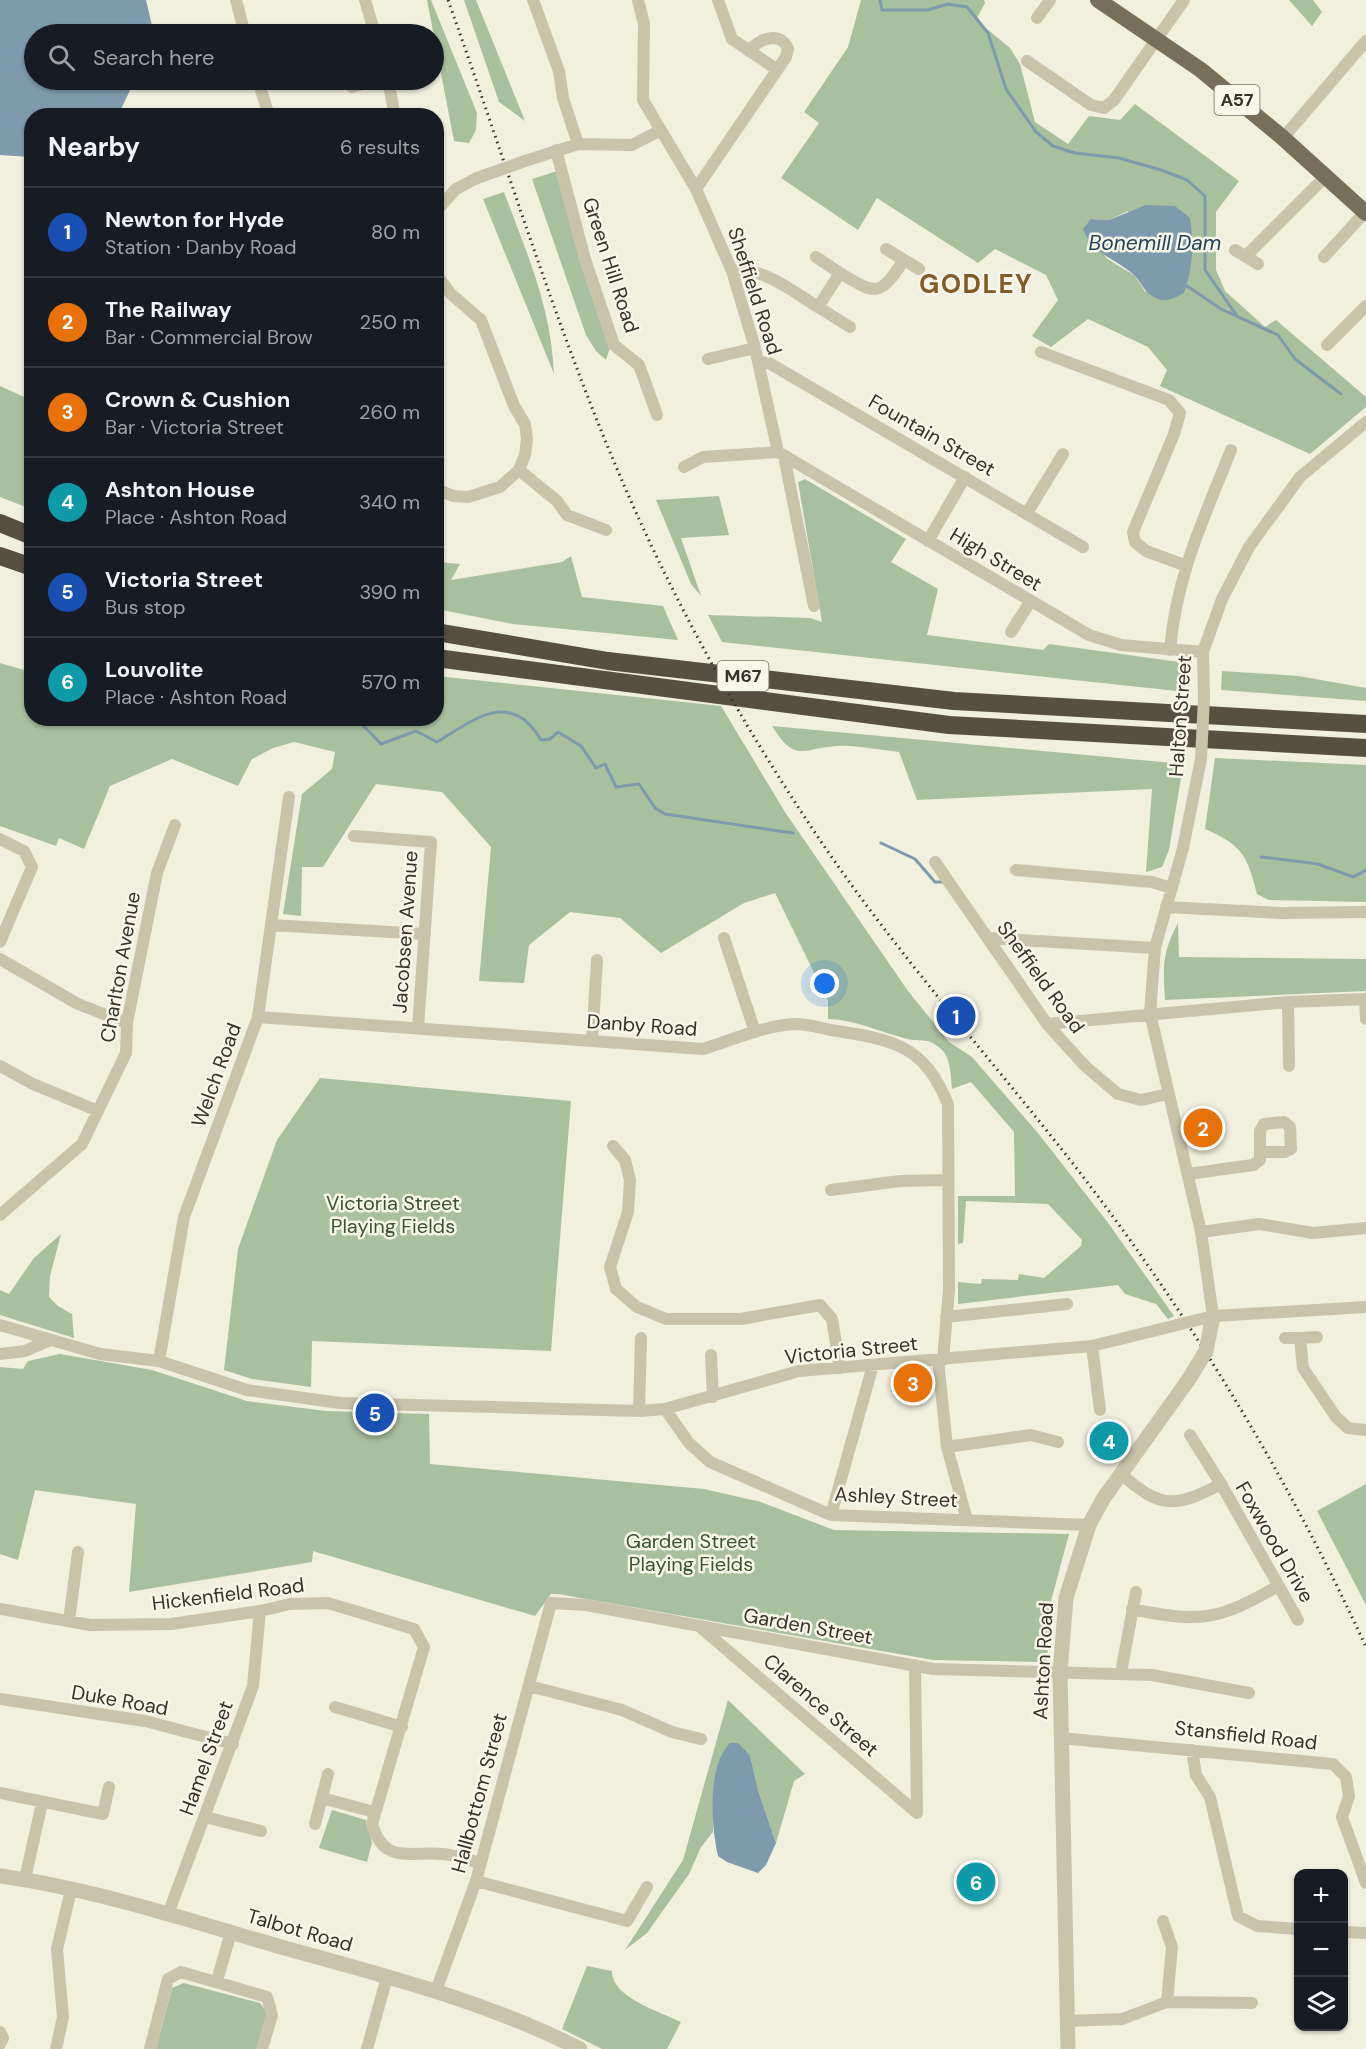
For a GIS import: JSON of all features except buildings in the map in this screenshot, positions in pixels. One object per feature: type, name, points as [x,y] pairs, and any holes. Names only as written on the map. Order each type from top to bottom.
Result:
[{"type":"highway","points":[[0,523],[24,533]]},
{"type":"highway","points":[[0,556],[24,564]]},
{"type":"highway","name":"M67","points":[[444,633],[608,661],[954,701],[1366,724]]},
{"type":"highway","name":"M67","points":[[444,659],[949,725],[1366,748]]},
{"type":"main road","name":"A57","points":[[1098,0],[1201,70],[1283,138],[1366,212]]},
{"type":"street","points":[[236,0],[242,24]]},
{"type":"street","points":[[365,0],[372,24]]},
{"type":"street","points":[[533,0],[560,71],[563,98],[578,144]]},
{"type":"street","name":"Sheffield Road","points":[[638,0],[644,24],[643,100],[696,189],[732,271],[755,348],[781,454],[814,606]]},
{"type":"street","points":[[718,0],[729,36],[777,69]]},
{"type":"street","points":[[1037,18],[1050,0]]},
{"type":"street","points":[[1028,61],[1091,105],[1104,108],[1114,100],[1184,0]]},
{"type":"street","points":[[696,189],[788,53],[784,41],[776,38],[759,40],[748,51]]},
{"type":"street","points":[[1283,138],[1366,41]]},
{"type":"street","points":[[261,90],[267,108]]},
{"type":"street","points":[[390,90],[393,108]]},
{"type":"street","points":[[444,200],[456,189],[477,178],[556,150],[578,144],[632,145],[661,130]]},
{"type":"street","name":"Green Hill Road","points":[[556,150],[582,250],[614,345],[639,365],[657,415]]},
{"type":"street","points":[[1247,255],[1326,176]]},
{"type":"street","points":[[1324,257],[1366,212]]},
{"type":"street","points":[[886,249],[919,269]]},
{"type":"street","points":[[1235,250],[1247,255],[1258,264]]},
{"type":"street","points":[[816,257],[868,290],[877,291],[889,284],[904,260]]},
{"type":"street","points":[[732,271],[741,269],[763,276],[850,327]]},
{"type":"street","points":[[818,307],[840,273]]},
{"type":"street","points":[[444,285],[451,294],[481,320],[514,406],[525,424],[527,447],[519,470],[500,487],[476,496],[453,496],[444,492]]},
{"type":"street","points":[[1327,345],[1366,306]]},
{"type":"street","points":[[708,359],[755,348]]},
{"type":"street","points":[[1041,352],[1169,400],[1179,413],[1174,434],[1133,532],[1135,542],[1146,551],[1184,565]]},
{"type":"street","name":"Fountain Street","points":[[758,362],[769,363],[1083,546]]},
{"type":"street","name":"Halton Street","points":[[1213,1316],[1201,1232],[1150,1013],[1155,948],[1183,848],[1201,759],[1204,698],[1203,652],[1222,599],[1250,546],[1300,477],[1366,422]]},
{"type":"street","points":[[1170,650],[1172,620],[1184,565],[1231,450]]},
{"type":"street","points":[[1027,513],[1063,453]]},
{"type":"street","points":[[684,467],[703,457],[781,454]]},
{"type":"street","name":"High Street","points":[[781,454],[1089,635],[1121,645],[1203,652]]},
{"type":"street","points":[[519,470],[557,501],[567,515],[606,530]]},
{"type":"street","points":[[928,541],[966,477]]},
{"type":"street","points":[[1011,632],[1030,602]]},
{"type":"street","name":"Welch Road","points":[[159,1361],[184,1217],[258,1017],[289,797]]},
{"type":"street","name":"Charlton Avenue","points":[[0,1215],[82,1144],[126,1053],[128,1023],[157,873],[175,825]]},
{"type":"street","name":"Jacobsen Avenue","points":[[354,836],[431,842],[418,1028]]},
{"type":"street","points":[[0,839],[24,851],[32,867],[0,942]]},
{"type":"street","name":"Sheffield Road","points":[[935,862],[1047,1024],[1085,1066],[1118,1094],[1141,1100],[1168,1094]]},
{"type":"street","points":[[1016,870],[1152,882],[1171,888]]},
{"type":"street","points":[[1166,907],[1280,913],[1366,912]]},
{"type":"street","points":[[271,926],[425,934]]},
{"type":"street","points":[[724,938],[755,1032]]},
{"type":"street","points":[[988,938],[1155,948]]},
{"type":"street","points":[[0,959],[78,1004],[128,1023]]},
{"type":"street","points":[[592,1041],[597,960]]},
{"type":"street","points":[[1047,1024],[1288,1002],[1365,999],[1366,1019]]},
{"type":"street","points":[[1288,1002],[1290,1066]]},
{"type":"street","name":"Danby Road","points":[[258,1017],[703,1049],[755,1032],[796,1024],[874,1037],[911,1051],[937,1076],[948,1104],[949,1290],[940,1360],[947,1447],[967,1520]]},
{"type":"street","points":[[0,1066],[33,1084],[98,1111]]},
{"type":"street","points":[[613,1146],[625,1160],[630,1180],[628,1212],[610,1267],[616,1289],[637,1307],[666,1318],[741,1319],[820,1305],[832,1318],[840,1368]]},
{"type":"street","points":[[1188,1174],[1253,1165],[1260,1160],[1262,1152]]},
{"type":"street","points":[[831,1190],[900,1181],[948,1180]]},
{"type":"street","points":[[1201,1232],[1258,1224],[1313,1233],[1366,1228]]},
{"type":"street","points":[[946,1317],[1066,1304]]},
{"type":"street","name":"Victoria Street","points":[[0,1325],[48,1341],[100,1354],[159,1361],[247,1390],[340,1403],[639,1411],[665,1409],[799,1371],[1092,1346],[1213,1316],[1366,1307]]},
{"type":"street","name":"Ashton Road","points":[[1068,2049],[1060,1672],[1066,1598],[1089,1524],[1206,1351],[1213,1316]]},
{"type":"street","points":[[1285,1338],[1317,1337]]},
{"type":"street","points":[[639,1411],[641,1338]]},
{"type":"street","points":[[1300,1338],[1303,1368],[1336,1418],[1348,1428],[1366,1430]]},
{"type":"street","points":[[0,1354],[25,1351],[48,1341]]},
{"type":"street","points":[[1092,1346],[1100,1410]]},
{"type":"street","points":[[711,1355],[712,1396]]},
{"type":"street","points":[[831,1515],[873,1365]]},
{"type":"street","name":"Ashley Street","points":[[665,1409],[689,1443],[710,1462],[831,1515],[1089,1524]]},
{"type":"street","points":[[947,1447],[1031,1435],[1058,1442]]},
{"type":"street","points":[[1190,1435],[1221,1484]]},
{"type":"street","name":"Foxwood Drive","points":[[1121,1474],[1144,1494],[1164,1502],[1190,1500],[1221,1484],[1298,1620]]},
{"type":"street","points":[[69,1621],[78,1552]]},
{"type":"street","points":[[1132,1609],[1167,1616],[1202,1618],[1241,1608],[1278,1586]]},
{"type":"street","points":[[1122,1667],[1136,1592]]},
{"type":"street","name":"Hickenfield Road","points":[[0,1609],[90,1625],[171,1624],[260,1611],[290,1604],[328,1603],[414,1629],[424,1647],[402,1727],[374,1812],[372,1824],[376,1839],[388,1851],[404,1855],[446,1854],[481,1863]]},
{"type":"street","name":"Garden Street","points":[[551,1603],[586,1605],[933,1669],[1152,1675],[1248,1693]]},
{"type":"street","name":"Hallbottom Street","points":[[436,1991],[476,1881],[551,1603]]},
{"type":"street","name":"Hamel Street","points":[[168,1914],[253,1686],[260,1611]]},
{"type":"street","name":"Clarence Street","points":[[699,1626],[918,1813],[915,1665]]},
{"type":"street","points":[[529,1686],[622,1710],[672,1732],[701,1739]]},
{"type":"street","name":"Duke Road","points":[[0,1699],[145,1721],[233,1744]]},
{"type":"street","points":[[335,1707],[402,1727]]},
{"type":"street","name":"Stansfield Road","points":[[1061,1738],[1333,1764],[1346,1776],[1349,1796],[1342,1817],[1366,1884]]},
{"type":"street","points":[[1192,1750],[1196,1775],[1210,1797],[1238,1916],[1257,1926],[1294,1929]]},
{"type":"street","points":[[315,1824],[328,1774]]},
{"type":"street","points":[[0,1793],[103,1814],[109,1787]]},
{"type":"street","points":[[322,1798],[374,1812]]},
{"type":"street","points":[[25,1879],[42,1803]]},
{"type":"street","points":[[205,1817],[261,1831]]},
{"type":"street","name":"Talbot Road","points":[[0,1876],[25,1879],[168,1914],[436,1991],[537,2027],[564,2045],[580,2049]]},
{"type":"street","points":[[476,1881],[627,1921],[647,1887]]},
{"type":"street","points":[[56,2049],[63,2017],[57,1949],[71,1890]]},
{"type":"street","points":[[1163,1921],[1172,1947],[1167,2002]]},
{"type":"street","points":[[217,1981],[231,1932]]},
{"type":"street","points":[[1348,1932],[1366,1933]]},
{"type":"street","points":[[150,2049],[168,1979],[181,1972],[267,1997],[272,2015],[262,2049]]},
{"type":"street","points":[[367,2049],[387,1977]]},
{"type":"street","points":[[1067,2021],[1122,2019],[1167,2002],[1252,2003]]},
{"type":"street","points":[[0,2032],[3,2038],[0,2044]]},
{"type":"green space","points":[[427,0],[431,0],[441,24],[432,24]]},
{"type":"green space","points":[[464,0],[476,0],[525,121],[499,102]]},
{"type":"green space","points":[[861,0],[984,0],[985,3],[976,20],[1010,48],[1020,64],[1035,122],[1068,144],[1089,116],[1120,120],[1135,104],[1239,181],[1216,212],[1216,270],[1225,291],[1265,327],[1276,320],[1366,397],[1366,407],[1310,454],[1160,386],[1167,370],[1148,347],[1088,319],[1051,347],[1032,336],[1058,300],[1046,275],[995,249],[978,263],[877,198],[858,230],[781,178],[819,123],[804,112],[848,47]],"holes":[[[1128,211],[1146,293],[1135,276],[1106,258],[1091,219],[1109,220]]]},
{"type":"green space","points":[[1289,0],[1313,0],[1322,12],[1312,26]]},
{"type":"green space","points":[[444,32],[477,113],[476,130],[469,143],[454,141],[444,89]]},
{"type":"green space","points":[[557,171],[610,347],[606,360],[596,351],[586,335],[532,179]]},
{"type":"green space","points":[[504,192],[543,303],[552,349],[554,374],[483,199]]},
{"type":"green space","points":[[0,386],[24,397],[24,506],[0,497]]},
{"type":"green space","points":[[805,479],[906,539],[891,562],[938,589],[927,635],[1043,650],[1049,644],[1179,662],[1185,671],[1186,692],[722,642],[708,615],[810,618],[822,622],[798,482]]},
{"type":"green space","points":[[719,496],[729,535],[681,538],[701,596],[691,584],[656,500]]},
{"type":"green space","points":[[571,556],[582,597],[663,606],[678,640],[513,624],[444,610],[444,563],[460,564],[451,580],[562,562]]},
{"type":"green space","points":[[0,663],[24,670],[24,726],[444,726],[444,677],[721,706],[785,812],[908,991],[949,1042],[972,1057],[1038,1133],[1109,1224],[1174,1316],[1168,1319],[1156,1304],[1125,1294],[1118,1285],[958,1304],[958,1282],[981,1284],[982,1279],[1018,1280],[1019,1274],[1044,1278],[1081,1246],[1082,1240],[1048,1204],[966,1201],[963,1243],[958,1244],[958,1196],[1015,1196],[1014,1132],[971,1082],[952,1089],[947,1058],[937,1046],[928,1041],[904,1038],[857,1024],[828,1019],[828,1001],[775,893],[744,903],[661,953],[620,918],[570,912],[529,945],[524,983],[479,981],[491,847],[442,792],[376,784],[323,867],[302,867],[301,916],[283,914],[302,794],[332,769],[335,752],[294,742],[273,748],[252,759],[238,786],[172,759],[110,786],[84,849],[59,838],[56,846],[0,826]]},
{"type":"green space","points":[[1222,671],[1299,676],[1366,688],[1366,701],[1221,690]]},
{"type":"green space","points":[[772,726],[1173,763],[1181,778],[1169,850],[1162,867],[1146,872],[1152,789],[917,800],[899,752],[844,746],[807,751],[794,750],[780,738]]},
{"type":"green space","points":[[1215,758],[1366,765],[1366,902],[1269,900],[1257,894],[1242,853],[1228,841],[1205,829]]},
{"type":"green space","points":[[1178,923],[1179,957],[1366,959],[1366,991],[1165,1000],[1166,952]]},
{"type":"green space","name":"Victoria Street Playing Fields","points":[[320,1078],[571,1101],[551,1351],[312,1341],[311,1387],[252,1379],[224,1370],[238,1249],[277,1140]]},
{"type":"green space","points":[[61,1234],[50,1276],[49,1297],[58,1306],[72,1314],[74,1338],[0,1315],[0,1290],[9,1294],[34,1258]]},
{"type":"green space","name":"Garden Street Playing Fields","points":[[60,1354],[152,1370],[247,1401],[326,1411],[429,1414],[430,1464],[704,1489],[761,1502],[834,1530],[1069,1534],[1051,1601],[1047,1662],[933,1660],[558,1594],[551,1594],[535,1616],[313,1551],[312,1562],[129,1592],[136,1504],[35,1490],[18,1560],[0,1554],[0,1367],[23,1369],[28,1361]]},
{"type":"green space","points":[[1366,1484],[1366,1605],[1317,1511]]},
{"type":"green space","points":[[728,1700],[805,1774],[794,1781],[776,1843],[758,1790],[750,1755],[714,1785],[713,1832],[701,1847],[689,1874],[647,1933],[625,1950],[683,1860]]},
{"type":"green space","points":[[332,1810],[366,1820],[372,1843],[367,1862],[319,1848]]},
{"type":"green space","points":[[587,1966],[612,1971],[619,1989],[628,1996],[681,2022],[667,2049],[602,2049],[562,2029]]},
{"type":"green space","points":[[184,1983],[260,2003],[267,2013],[257,2049],[156,2049],[172,1988]]},
{"type":"water","points":[[0,0],[146,0],[152,24],[24,24],[24,90],[130,90],[121,108],[24,108],[24,157],[0,155]]},
{"type":"water","name":"Bonemill Dam","points":[[1146,205],[1175,206],[1190,218],[1192,256],[1187,283],[1184,293],[1168,300],[1161,300],[1150,295],[1135,276],[1092,244],[1083,229],[1091,219],[1109,220]]},
{"type":"water","points":[[730,1743],[738,1743],[750,1755],[758,1790],[776,1843],[766,1865],[758,1873],[727,1862],[718,1856],[713,1813],[714,1781],[717,1766]]},
{"type":"waterway","points":[[880,0],[882,10],[928,10],[948,4],[967,7],[988,33],[1006,89],[1036,132],[1053,146],[1075,153],[1119,158],[1187,180],[1205,196],[1205,270],[1237,316]]},
{"type":"waterway","points":[[1187,286],[1221,309],[1278,335],[1295,359],[1341,394]]},
{"type":"waterway","points":[[364,726],[381,744],[416,731],[437,742],[479,718],[492,713],[505,712],[529,724],[541,740],[550,739],[558,732],[581,746],[596,768],[605,764],[616,787],[639,784],[655,808],[665,814],[793,833]]},
{"type":"waterway","points":[[881,843],[915,859],[935,882],[943,882]]},
{"type":"waterway","points":[[1261,857],[1318,864],[1353,877],[1366,870]]},
{"type":"railway","points":[[448,0],[538,262],[586,392],[639,519],[676,597],[717,673],[806,819],[866,905],[1063,1151],[1150,1268],[1190,1328],[1266,1453],[1335,1581],[1366,1647]]},
{"type":"place","name":"Newton for Hyde","points":[[956,1016]]},
{"type":"place","name":"The Railway","points":[[1203,1128]]},
{"type":"place","name":"Crown & Cushion","points":[[913,1383]]},
{"type":"place","name":"Victoria Street","points":[[375,1413]]},
{"type":"place","name":"Ashton House","points":[[1109,1441]]},
{"type":"place","name":"Louvolite","points":[[976,1882]]},
{"type":"district","name":"GODLEY","points":[[976,284]]}]
